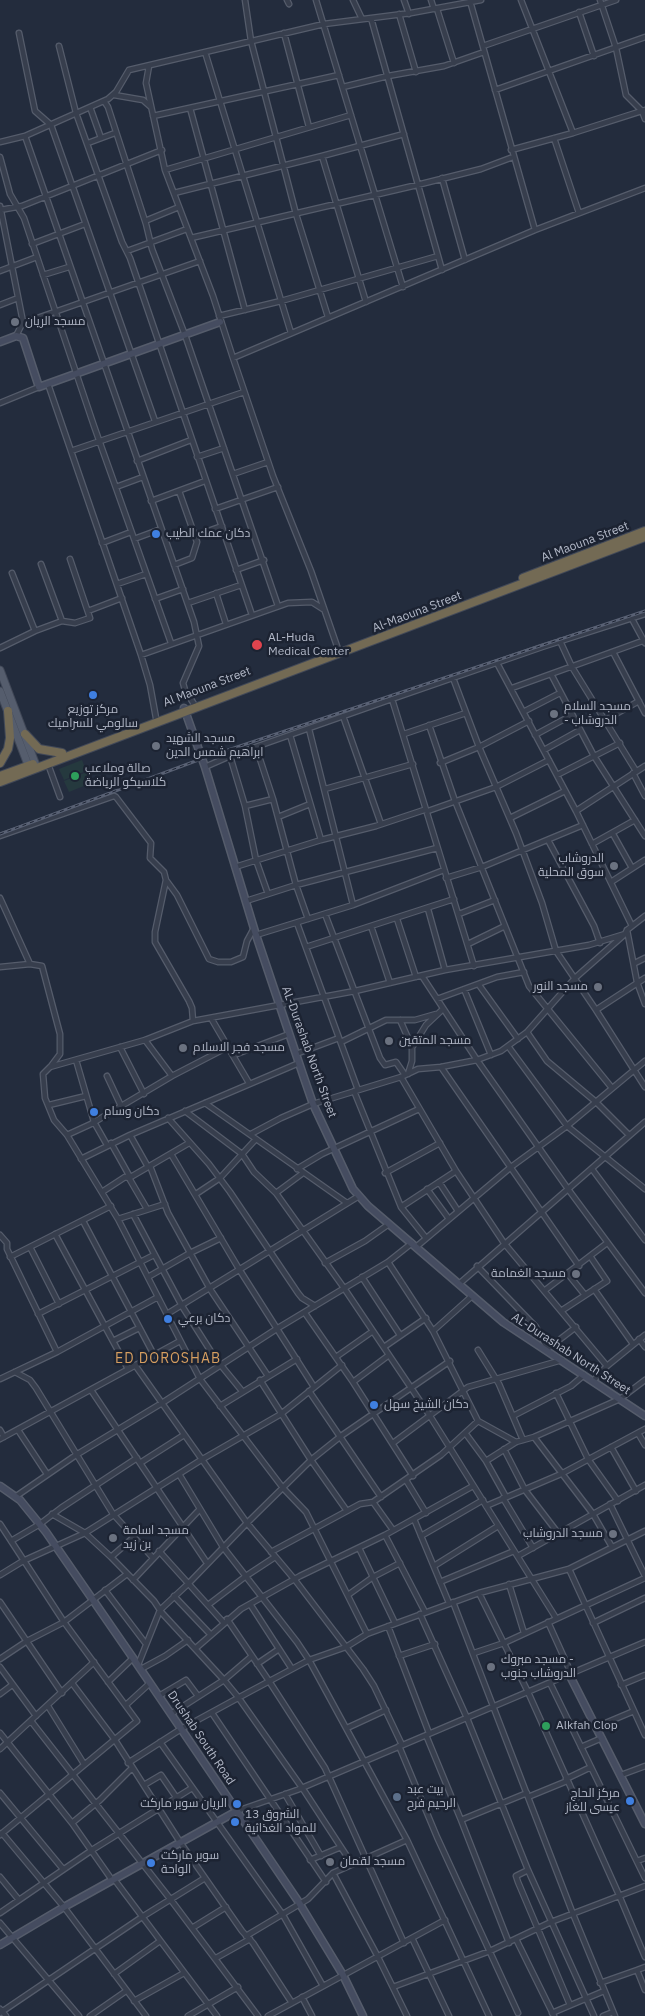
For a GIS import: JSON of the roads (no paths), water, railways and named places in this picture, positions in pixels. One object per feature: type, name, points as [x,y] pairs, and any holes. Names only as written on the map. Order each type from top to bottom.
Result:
[{"type":"highway","name":"Al Maouna Street","points":[[0,776],[33,766],[62,753],[156,718],[184,710],[194,704],[645,531]]},
{"type":"highway","name":"Al-Maouna Street","points":[[0,782],[33,766],[48,764],[184,710],[645,537]]},
{"type":"highway","points":[[0,763],[8,749],[10,738],[8,712]]},
{"type":"highway","points":[[25,734],[39,749],[62,753]]},
{"type":"main road","points":[[0,670],[8,712],[25,734],[33,766]]},
{"type":"main road","points":[[0,691],[33,766]]},
{"type":"street","points":[[245,0],[251,41],[283,166],[328,317]]},
{"type":"street","points":[[316,0],[402,287]]},
{"type":"street","points":[[353,0],[362,19]]},
{"type":"street","points":[[404,0],[408,14]]},
{"type":"street","points":[[431,0],[436,9],[454,63]]},
{"type":"street","points":[[0,142],[25,136],[104,101],[114,94],[127,72],[324,24],[408,14],[481,0]]},
{"type":"street","points":[[521,0],[573,133]]},
{"type":"street","points":[[483,46],[579,12],[600,2],[616,0]]},
{"type":"street","points":[[470,1],[535,230]]},
{"type":"street","points":[[600,2],[616,48],[626,95],[643,110],[645,119]]},
{"type":"street","points":[[579,12],[594,56]]},
{"type":"street","points":[[399,14],[416,72]]},
{"type":"street","points":[[371,18],[442,270]]},
{"type":"street","points":[[19,33],[35,111],[50,124],[155,421]]},
{"type":"street","points":[[284,33],[309,127]]},
{"type":"street","points":[[495,90],[645,37]]},
{"type":"street","points":[[59,46],[76,112],[127,251],[252,615]]},
{"type":"street","points":[[205,52],[291,333]]},
{"type":"street","points":[[343,88],[388,76],[454,63],[484,52]]},
{"type":"street","points":[[150,66],[146,83],[165,170],[213,296],[268,462],[311,571],[338,649]]},
{"type":"street","points":[[153,116],[339,75]]},
{"type":"street","points":[[114,94],[143,100],[151,107]]},
{"type":"street","points":[[104,101],[108,107],[145,220],[150,243],[185,335],[264,560],[278,606]]},
{"type":"street","points":[[90,107],[101,138]]},
{"type":"street","points":[[190,108],[245,310]]},
{"type":"street","points":[[511,150],[573,133],[643,110]]},
{"type":"street","points":[[165,170],[351,115]]},
{"type":"street","points":[[88,143],[115,133]]},
{"type":"street","points":[[174,193],[404,134]]},
{"type":"street","points":[[25,136],[198,634],[199,646],[183,683],[194,704]]},
{"type":"street","points":[[554,138],[579,213]]},
{"type":"street","points":[[16,336],[22,323],[0,208],[18,207],[162,150]]},
{"type":"street","points":[[322,156],[366,302]]},
{"type":"street","points":[[0,157],[10,194],[22,214],[171,643]]},
{"type":"street","points":[[191,238],[481,169],[513,157]]},
{"type":"street","points":[[442,178],[465,260]]},
{"type":"street","points":[[233,358],[535,230],[645,188]]},
{"type":"street","points":[[145,220],[179,206]]},
{"type":"street","points":[[32,244],[85,224]]},
{"type":"street","points":[[127,251],[188,230]]},
{"type":"street","points":[[0,403],[39,387],[185,335],[245,310],[438,256]]},
{"type":"street","points":[[0,271],[36,257]]},
{"type":"street","points":[[22,323],[200,261]]},
{"type":"street","points":[[43,275],[69,267]]},
{"type":"street","points":[[0,305],[18,298]]},
{"type":"street","points":[[0,342],[16,336],[21,336],[25,340],[39,387]]},
{"type":"street","points":[[48,384],[141,655],[150,685],[156,718]]},
{"type":"street","points":[[71,451],[244,392]]},
{"type":"street","points":[[137,461],[191,440]]},
{"type":"street","points":[[197,457],[224,448]]},
{"type":"street","points":[[233,474],[268,462]]},
{"type":"street","points":[[116,487],[143,477]]},
{"type":"street","points":[[151,501],[205,481]]},
{"type":"street","points":[[215,509],[278,487]]},
{"type":"street","points":[[174,565],[192,558],[197,542],[179,491]]},
{"type":"street","points":[[194,536],[222,526]]},
{"type":"street","points":[[134,539],[161,529]]},
{"type":"street","points":[[102,543],[131,532]]},
{"type":"street","points":[[0,648],[35,631],[62,621],[75,623],[90,618],[70,559]]},
{"type":"street","points":[[236,570],[264,560]]},
{"type":"street","points":[[41,564],[62,621]]},
{"type":"street","points":[[12,573],[35,631]]},
{"type":"street","points":[[117,584],[146,574]]},
{"type":"street","points":[[188,603],[241,585]]},
{"type":"street","points":[[155,599],[183,589]]},
{"type":"street","points":[[216,594],[226,624]]},
{"type":"street","points":[[88,611],[122,598]]},
{"type":"street","points":[[141,655],[278,606],[309,602],[315,603],[324,611]]},
{"type":"street","points":[[204,767],[230,756],[392,699],[645,614]]},
{"type":"street","points":[[512,688],[645,641],[632,619]]},
{"type":"street","points":[[560,641],[572,667],[620,743],[645,796]]},
{"type":"street","points":[[613,652],[645,712]]},
{"type":"street","points":[[497,663],[576,811],[632,926]]},
{"type":"street","points":[[550,674],[594,756],[645,836]]},
{"type":"street","points":[[453,678],[479,747],[510,818],[542,903],[556,951],[645,1087]]},
{"type":"street","points":[[523,712],[560,693]]},
{"type":"street","points":[[392,699],[428,811],[446,878],[474,966]]},
{"type":"street","points":[[605,720],[639,701]]},
{"type":"street","name":"AL-Durashab North Street","points":[[184,710],[313,1104],[350,1183],[359,1196],[389,1224],[514,1331],[546,1349],[645,1416]]},
{"type":"street","points":[[404,734],[466,713]]},
{"type":"street","points":[[536,734],[572,715]]},
{"type":"street","points":[[343,716],[381,824]]},
{"type":"street","points":[[440,763],[479,747],[529,721]]},
{"type":"street","points":[[429,725],[440,763],[529,986],[612,1088]]},
{"type":"street","points":[[308,729],[325,789],[334,837],[353,905]]},
{"type":"street","points":[[544,750],[580,730]]},
{"type":"street","points":[[290,735],[321,840]]},
{"type":"street","points":[[557,775],[620,743]]},
{"type":"street","points":[[256,747],[273,799],[296,886],[308,919]]},
{"type":"street","points":[[230,756],[245,806],[256,860],[268,894]]},
{"type":"street","points":[[235,867],[321,840],[455,802],[496,787],[549,760]]},
{"type":"street","points":[[48,764],[60,797]]},
{"type":"street","points":[[325,789],[413,764]]},
{"type":"street","points":[[576,811],[645,766]]},
{"type":"street","points":[[510,818],[565,791]]},
{"type":"street","points":[[0,836],[114,796],[151,844],[150,858],[161,868],[166,880],[177,895],[208,959],[218,962],[231,962],[243,957],[247,941],[255,931],[297,923],[326,914],[444,870]]},
{"type":"street","points":[[245,806],[273,799]]},
{"type":"street","points":[[278,817],[310,804]]},
{"type":"street","points":[[592,844],[613,834],[635,820]]},
{"type":"street","points":[[446,878],[482,867],[583,825]]},
{"type":"street","points":[[613,834],[632,868]]},
{"type":"street","points":[[548,840],[594,926],[600,943]]},
{"type":"street","points":[[246,901],[438,848]]},
{"type":"street","points":[[611,882],[645,860]]},
{"type":"street","points":[[166,880],[155,932],[155,942],[189,1001],[193,1021]]},
{"type":"street","points":[[0,898],[30,964]]},
{"type":"street","points":[[306,947],[454,899]]},
{"type":"street","points":[[459,914],[495,900]]},
{"type":"street","points":[[428,909],[446,970]]},
{"type":"street","points":[[326,914],[368,1028],[383,1063],[385,1065],[396,1062],[419,1109],[473,1198],[504,1243],[608,1366]]},
{"type":"street","points":[[250,1134],[313,1104],[421,1068],[441,1067],[492,1056],[527,1032],[548,1011],[575,978],[645,916]]},
{"type":"street","points":[[397,919],[416,977]]},
{"type":"street","points":[[297,923],[386,1173],[401,1207],[426,1238]]},
{"type":"street","points":[[371,926],[390,983]]},
{"type":"street","points":[[468,944],[505,926]]},
{"type":"street","points":[[50,1067],[145,1040],[193,1021],[355,991],[446,970],[600,943],[626,932]]},
{"type":"street","points":[[626,932],[638,982],[645,1002]]},
{"type":"street","points":[[634,963],[645,958]]},
{"type":"street","points":[[0,967],[30,964],[42,966],[60,1034],[60,1054],[45,1071],[43,1078],[45,1098],[57,1126],[67,1135],[111,1206],[200,1379],[282,1488],[306,1512],[367,1634]]},
{"type":"street","points":[[437,998],[500,976],[524,972]]},
{"type":"street","points":[[422,976],[568,1189],[645,1293]]},
{"type":"street","points":[[596,1010],[645,978]]},
{"type":"street","points":[[479,984],[518,1039]]},
{"type":"street","points":[[464,989],[492,1056]]},
{"type":"street","points":[[412,1048],[419,1033],[443,1009]]},
{"type":"street","points":[[296,1054],[340,1040],[386,1020],[415,1020],[436,1014]]},
{"type":"street","points":[[211,1018],[249,1083]]},
{"type":"street","points":[[400,1020],[412,1048],[412,1061],[404,1075]]},
{"type":"street","points":[[527,1032],[547,1061],[596,1102],[629,1135]]},
{"type":"street","points":[[234,1056],[289,1034]]},
{"type":"street","points":[[145,1040],[172,1076]]},
{"type":"street","points":[[508,1046],[567,1126],[645,1189]]},
{"type":"street","points":[[120,1047],[144,1094]]},
{"type":"street","points":[[67,1135],[94,1122],[172,1076],[228,1047]]},
{"type":"street","points":[[76,1060],[94,1122],[147,1209]]},
{"type":"street","points":[[15,1497],[117,1429],[162,1403],[278,1328],[426,1238],[511,1167],[567,1126],[645,1062]]},
{"type":"street","points":[[81,1159],[109,1144],[168,1118],[299,1063]]},
{"type":"street","points":[[441,1067],[579,1266]]},
{"type":"street","points":[[107,1076],[121,1106]]},
{"type":"street","points":[[49,1105],[86,1096]]},
{"type":"street","points":[[205,1103],[346,1204]]},
{"type":"street","points":[[297,1169],[333,1149],[419,1109]]},
{"type":"street","points":[[185,1111],[242,1154],[254,1172],[276,1193],[344,1288],[451,1447],[473,1486],[556,1618]]},
{"type":"street","points":[[168,1118],[220,1178],[302,1298],[316,1306]]},
{"type":"street","points":[[459,1284],[477,1266],[645,1122]]},
{"type":"street","points":[[130,1135],[149,1167],[165,1204],[210,1289],[268,1376]]},
{"type":"street","points":[[196,1194],[220,1178],[256,1139]]},
{"type":"street","points":[[102,1192],[125,1177],[129,1178],[189,1143]]},
{"type":"street","points":[[386,1173],[440,1143]]},
{"type":"street","points":[[171,1154],[239,1269],[278,1328],[314,1388]]},
{"type":"street","points":[[592,1169],[645,1240]]},
{"type":"street","points":[[401,1207],[456,1171]]},
{"type":"street","points":[[276,1193],[303,1173]]},
{"type":"street","points":[[439,1182],[458,1211]]},
{"type":"street","points":[[427,1189],[449,1219]]},
{"type":"street","points":[[167,1314],[359,1196]]},
{"type":"street","points":[[118,1219],[165,1204]]},
{"type":"street","points":[[10,1257],[111,1206]]},
{"type":"street","points":[[133,1214],[182,1306],[220,1366],[242,1391]]},
{"type":"street","points":[[83,1221],[154,1355]]},
{"type":"street","points":[[326,1263],[365,1241],[389,1224]]},
{"type":"street","points":[[55,1234],[128,1369]]},
{"type":"street","points":[[0,1235],[6,1243],[6,1249],[57,1352]]},
{"type":"street","points":[[148,1277],[221,1238]]},
{"type":"street","points":[[544,1291],[607,1243]]},
{"type":"street","points":[[30,1247],[60,1304]]},
{"type":"street","points":[[38,1314],[154,1255]]},
{"type":"street","points":[[561,1311],[607,1280],[590,1256]]},
{"type":"street","points":[[388,1262],[426,1318],[450,1361],[478,1421],[516,1442]]},
{"type":"street","points":[[477,1266],[536,1327],[546,1349],[576,1327]]},
{"type":"street","points":[[568,1274],[585,1295]]},
{"type":"street","points":[[362,1277],[400,1336]]},
{"type":"street","points":[[594,1289],[633,1344]]},
{"type":"street","points":[[433,1331],[472,1296]]},
{"type":"street","points":[[0,1379],[57,1352],[158,1297]]},
{"type":"street","points":[[305,1313],[342,1365],[413,1476]]},
{"type":"street","points":[[384,1347],[426,1318]]},
{"type":"street","points":[[113,1340],[139,1328]]},
{"type":"street","points":[[336,1356],[372,1331]]},
{"type":"street","points":[[593,1381],[645,1335]]},
{"type":"street","points":[[640,1339],[645,1347]]},
{"type":"street","points":[[0,1430],[2,1438],[180,1341]]},
{"type":"street","points":[[478,1350],[496,1379],[523,1440]]},
{"type":"street","points":[[353,1382],[389,1355]]},
{"type":"street","points":[[220,1406],[297,1359]]},
{"type":"street","points":[[393,1443],[464,1389],[562,1360]]},
{"type":"street","points":[[140,1667],[146,1644],[160,1610],[189,1583],[246,1523],[311,1460],[340,1436],[450,1361]]},
{"type":"street","points":[[135,1365],[246,1523],[295,1580],[334,1634],[369,1677],[386,1710],[437,1837],[518,2012]]},
{"type":"street","points":[[0,1575],[23,1561],[84,1534],[201,1460],[281,1414],[342,1365]]},
{"type":"street","points":[[15,1372],[30,1380],[36,1388],[114,1514],[153,1558]]},
{"type":"street","points":[[513,1416],[556,1394],[578,1381],[584,1375]]},
{"type":"street","points":[[260,1380],[311,1460],[347,1511]]},
{"type":"street","points":[[486,1461],[516,1442],[534,1437],[620,1400],[645,1380]]},
{"type":"street","points":[[90,1390],[207,1563]]},
{"type":"street","points":[[309,1391],[381,1497]]},
{"type":"street","points":[[556,1394],[588,1459],[618,1501]]},
{"type":"street","points":[[271,1552],[360,1504],[373,1502],[381,1497],[413,1476],[451,1447],[478,1421]]},
{"type":"street","points":[[486,1506],[561,1474],[645,1429]]},
{"type":"street","points":[[18,1430],[47,1474]]},
{"type":"street","points":[[638,1433],[645,1445]]},
{"type":"street","points":[[466,1434],[486,1461],[533,1548]]},
{"type":"street","points":[[140,1463],[184,1435]]},
{"type":"street","points":[[534,1437],[593,1514],[612,1547]]},
{"type":"street","points":[[611,1447],[636,1490]]},
{"type":"street","points":[[504,1449],[525,1490],[558,1533]]},
{"type":"street","points":[[11,1540],[40,1524],[95,1484],[137,1458]]},
{"type":"street","points":[[179,1474],[223,1547],[309,1660],[407,1840],[489,2016]]},
{"type":"street","points":[[406,1480],[426,1513]]},
{"type":"street","points":[[518,1556],[645,1485]]},
{"type":"street","name":"Drushab South Road","points":[[0,1486],[15,1497],[40,1524],[140,1667],[300,1904],[343,1976],[363,2016]]},
{"type":"street","points":[[196,1648],[226,1621],[250,1604],[385,1535],[473,1486]]},
{"type":"street","points":[[421,1536],[482,1500]]},
{"type":"street","points":[[373,1502],[393,1530]]},
{"type":"street","points":[[474,1653],[504,1643],[645,1577],[629,1539],[610,1504]]},
{"type":"street","points":[[133,1580],[199,1510]]},
{"type":"street","points":[[52,1514],[84,1534],[111,1557],[224,1680],[302,1787],[352,1864]]},
{"type":"street","points":[[414,1519],[440,1582],[474,1653],[573,1914],[614,2014],[603,2016]]},
{"type":"street","points":[[0,1524],[64,1622],[137,1721],[1,1834],[64,1907],[146,2016]]},
{"type":"street","points":[[434,1566],[498,1526]]},
{"type":"street","points":[[128,1763],[181,1729],[309,1660],[346,1647],[367,1634],[479,1593],[569,1569],[645,1531]]},
{"type":"street","points":[[385,1535],[423,1613],[528,1870],[594,2016]]},
{"type":"street","points":[[111,1557],[134,1537]]},
{"type":"street","points":[[360,1548],[395,1623]]},
{"type":"street","points":[[159,1551],[226,1621],[270,1681],[320,1760],[404,1943]]},
{"type":"street","points":[[440,1582],[514,1551]]},
{"type":"street","points":[[208,1604],[275,1557]]},
{"type":"street","points":[[348,1595],[373,1577],[400,1563]]},
{"type":"street","points":[[569,1569],[621,1685],[642,1724],[645,1735]]},
{"type":"street","points":[[0,1659],[27,1641],[64,1622],[127,1574]]},
{"type":"street","points":[[509,1584],[524,1633]]},
{"type":"street","points":[[105,1590],[146,1644]]},
{"type":"street","points":[[479,1593],[528,1692],[645,1957]]},
{"type":"street","points":[[174,1596],[211,1634]]},
{"type":"street","points":[[593,1623],[645,1598]]},
{"type":"street","points":[[0,1602],[62,1693]]},
{"type":"street","points":[[250,1604],[292,1669]]},
{"type":"street","points":[[548,1622],[570,1674],[645,1824]]},
{"type":"street","points":[[388,1626],[509,1943]]},
{"type":"street","points":[[140,1667],[165,1656],[188,1640]]},
{"type":"street","points":[[0,1945],[113,1879],[237,1811],[270,1800],[401,1746],[645,1642]]},
{"type":"street","points":[[399,1656],[435,1644]]},
{"type":"street","points":[[257,1664],[279,1649]]},
{"type":"street","points":[[171,1714],[224,1680],[252,1656]]},
{"type":"street","points":[[108,1682],[133,1658]]},
{"type":"street","points":[[0,1749],[94,1662]]},
{"type":"street","points":[[0,1667],[36,1716]]},
{"type":"street","points":[[621,1685],[645,1675]]},
{"type":"street","points":[[159,1696],[186,1680],[198,1696]]},
{"type":"street","points":[[72,1683],[115,1740],[180,1842],[292,2003]]},
{"type":"street","points":[[126,1705],[150,1683]]},
{"type":"street","points":[[550,1683],[645,1878]]},
{"type":"street","points":[[0,1694],[12,1685]]},
{"type":"street","points":[[48,1706],[84,1764]]},
{"type":"street","points":[[347,1728],[386,1710]]},
{"type":"street","points":[[596,1727],[634,1711]]},
{"type":"street","points":[[212,1713],[326,1882]]},
{"type":"street","points":[[31,1721],[71,1775],[216,1958],[258,2016]]},
{"type":"street","points":[[0,1733],[72,1823],[217,2016]]},
{"type":"street","points":[[581,1747],[602,1738]]},
{"type":"street","points":[[160,1742],[282,1915],[323,1986]]},
{"type":"street","points":[[621,1775],[645,1766]]},
{"type":"street","points":[[462,1820],[501,1803],[566,1780],[591,1767]]},
{"type":"street","points":[[72,1823],[95,1804],[132,1768]]},
{"type":"street","points":[[144,1785],[161,1774],[176,1797]]},
{"type":"street","points":[[0,1913],[92,1850],[192,1788]]},
{"type":"street","points":[[0,1793],[63,1869]]},
{"type":"street","points":[[285,1794],[321,1856]]},
{"type":"street","points":[[216,1958],[300,1904],[334,1874],[407,1840]]},
{"type":"street","points":[[310,1860],[341,1848]]},
{"type":"street","points":[[637,1861],[645,1858]]},
{"type":"street","points":[[528,1870],[516,1876],[570,2005]]},
{"type":"street","points":[[334,1874],[407,2016]]},
{"type":"street","points":[[0,1877],[19,1900]]},
{"type":"street","points":[[2,2012],[142,1916],[205,1878]]},
{"type":"street","points":[[393,1988],[490,1951],[552,1922],[645,1886]]},
{"type":"street","points":[[192,1928],[226,1907]]},
{"type":"street","points":[[268,2016],[278,2014],[292,2003],[445,1920]]},
{"type":"street","points":[[0,1923],[79,2016]]},
{"type":"street","points":[[412,1938],[449,2016]]},
{"type":"street","points":[[516,1939],[553,2015],[604,1990]]},
{"type":"street","points":[[114,1974],[160,1941]]},
{"type":"street","points":[[600,1983],[645,1967]]},
{"type":"street","points":[[638,1970],[645,1990]]},
{"type":"street","points":[[134,2001],[184,1973]]},
{"type":"street","points":[[188,2016],[238,1987]]},
{"type":"street","points":[[90,2016],[126,1991]]},
{"type":"street","points":[[302,1998],[312,2016]]},
{"type":"railway","points":[[0,834],[201,759],[645,611]]},
{"type":"place","name":"مسجد الريان","points":[[15,322]]},
{"type":"place","name":"دكان عمك الطيب","points":[[156,534]]},
{"type":"place","name":"AL-Huda Medical Center","points":[[257,645]]},
{"type":"place","name":"مركز توزيع سالومي للسراميك","points":[[93,695]]},
{"type":"place","name":"مسجد السلام - الدروشاب","points":[[554,714]]},
{"type":"place","name":"مسجد الشهيد ابراهيم شمس الدين","points":[[156,746]]},
{"type":"place","name":"صالة وملاعب كلاسيكو الرياضة","points":[[75,776]]},
{"type":"place","name":"الدروشاب سوق المحلية","points":[[614,866]]},
{"type":"place","name":"مسجد النور","points":[[598,987]]},
{"type":"place","name":"مسجد المتقين","points":[[389,1041]]},
{"type":"place","name":"مسجد فجر الاسلام","points":[[183,1048]]},
{"type":"place","name":"دكان وسام","points":[[94,1112]]},
{"type":"place","name":"مسجد الغمامة","points":[[576,1274]]},
{"type":"place","name":"دكان برعي","points":[[168,1319]]},
{"type":"place","name":"دكان الشيخ سهل","points":[[374,1405]]},
{"type":"place","name":"مسجد الدروشاب","points":[[613,1534]]},
{"type":"place","name":"مسجد اسامة بن زيد","points":[[113,1538]]},
{"type":"place","name":"مسجد مبروك - الدروشاب جنوب","points":[[491,1667]]},
{"type":"place","name":"Alkfah Clop","points":[[546,1726]]},
{"type":"place","name":"بيت عبد الرحيم فرح","points":[[397,1797]]},
{"type":"place","name":"مركز الحاج عيسى للغاز","points":[[630,1801]]},
{"type":"place","name":"الريان سوبر ماركت","points":[[237,1804]]},
{"type":"place","name":"الشروق 13 للمواد الغذائية","points":[[235,1822]]},
{"type":"place","name":"مسجد لقمان","points":[[330,1862]]},
{"type":"place","name":"سوبر ماركت الواحة","points":[[151,1863]]},
{"type":"district","name":"ED DOROSHAB","points":[[168,1359]]}]
